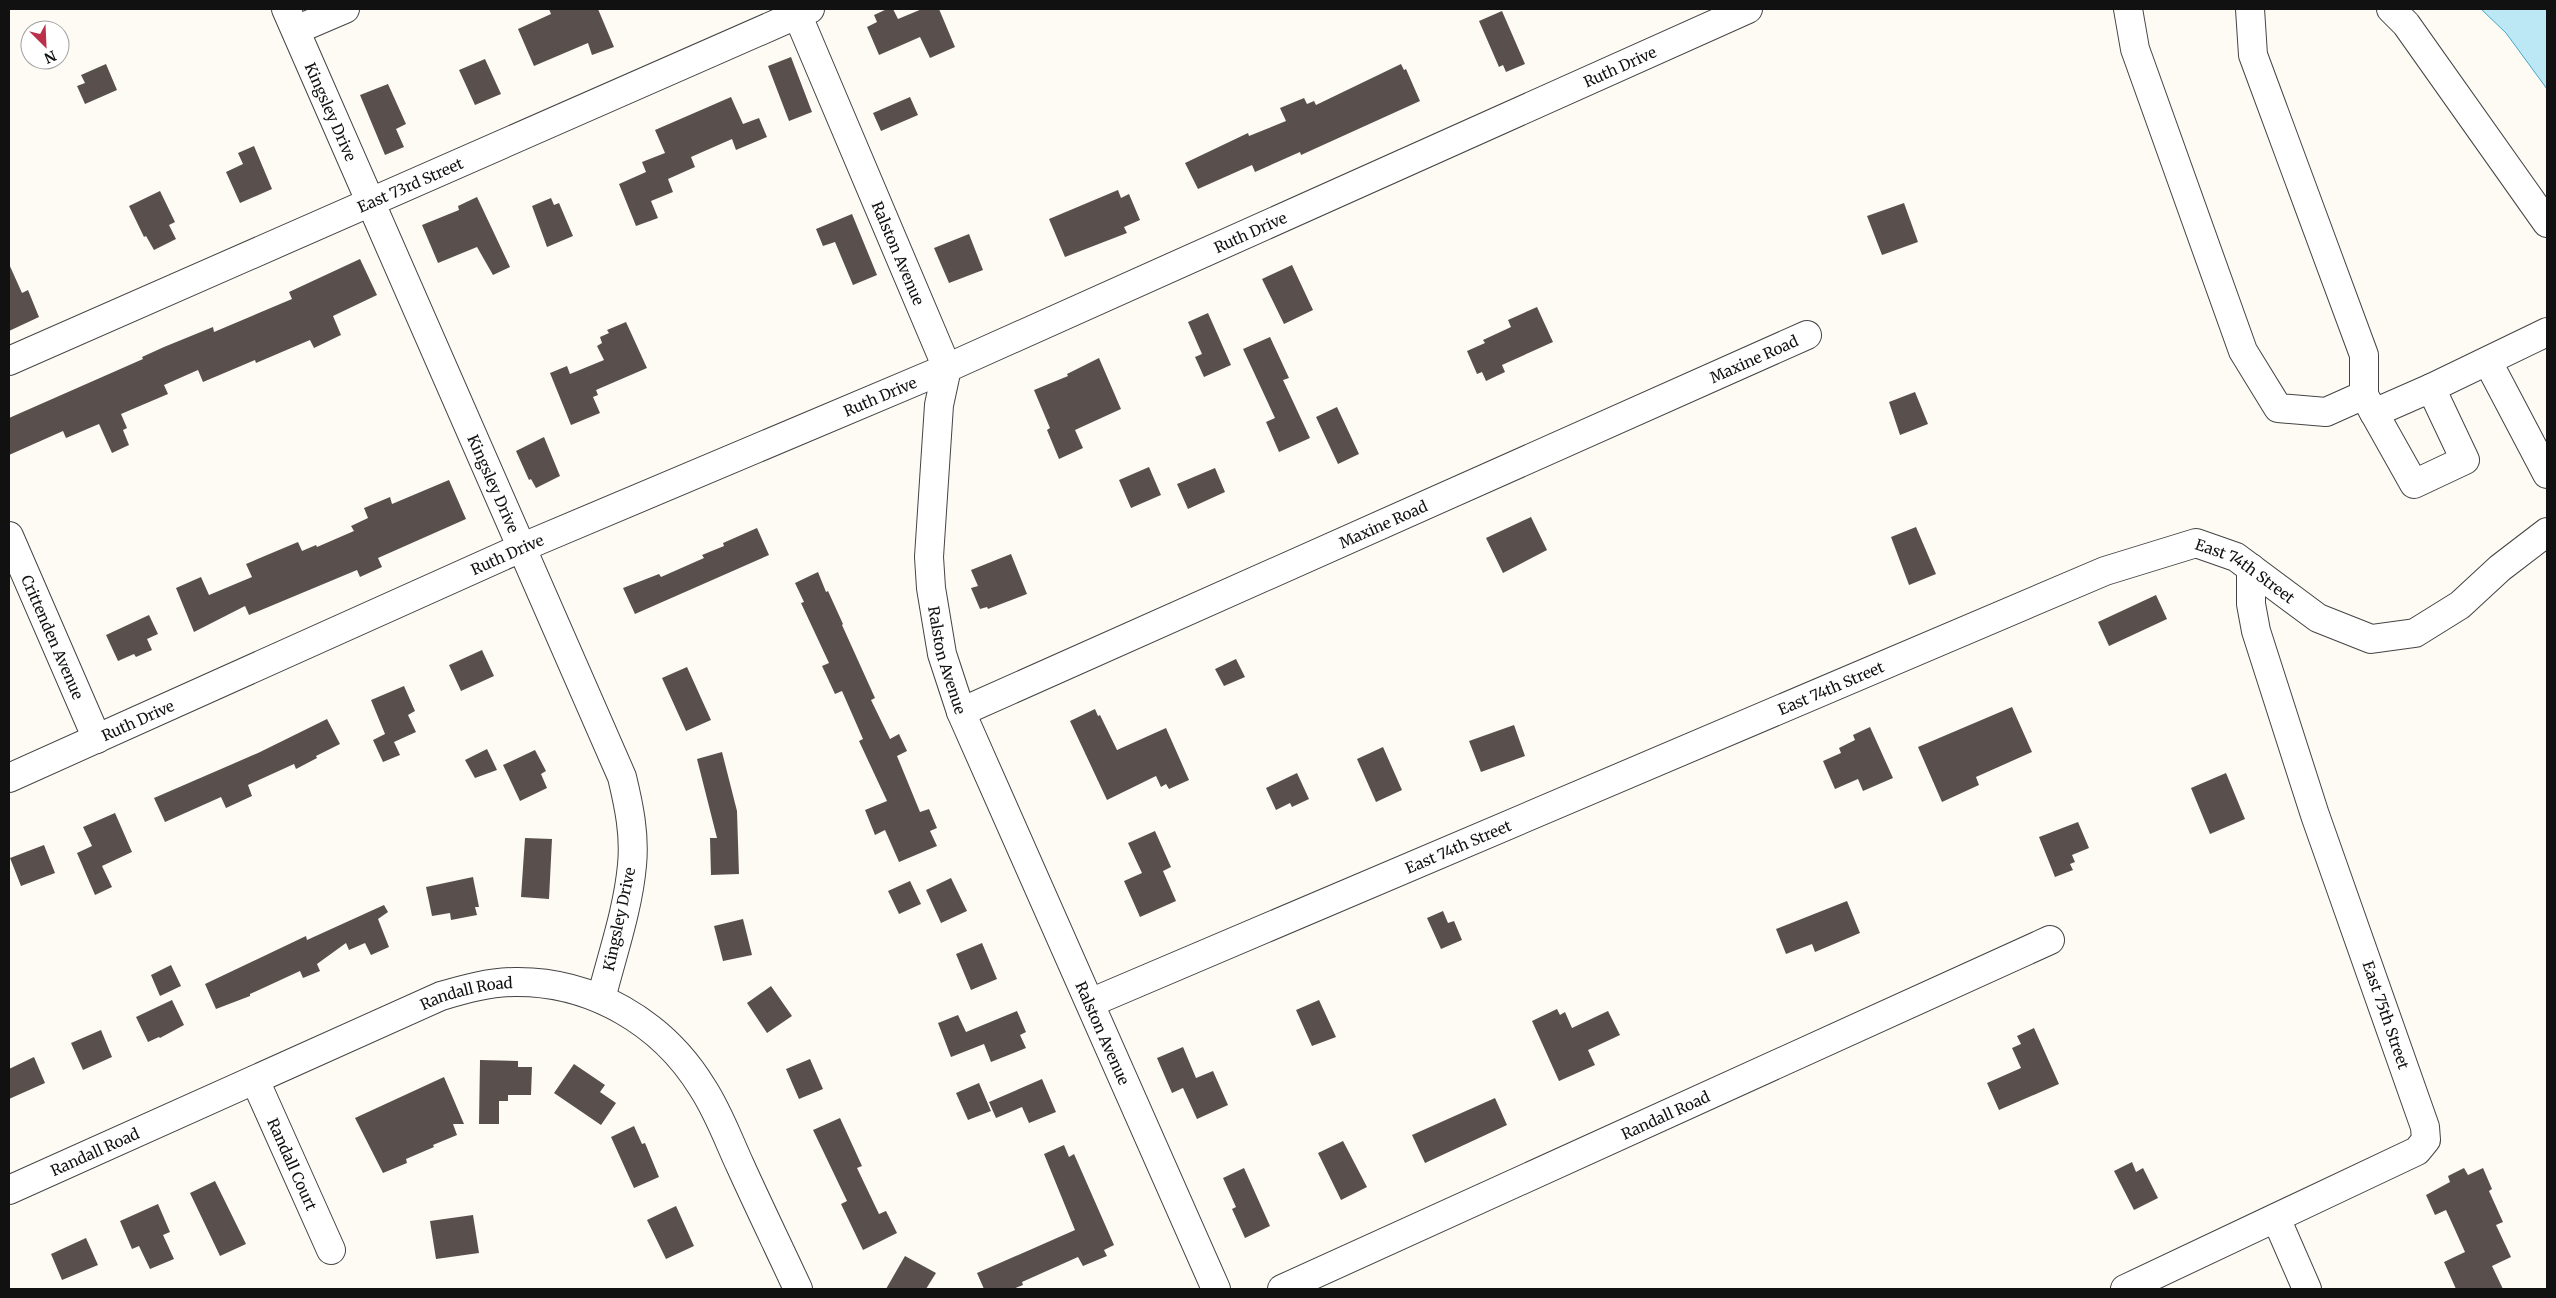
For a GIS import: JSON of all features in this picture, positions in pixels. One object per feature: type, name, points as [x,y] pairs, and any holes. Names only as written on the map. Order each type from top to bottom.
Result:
[{"type":"street","points":[[291,20],[345,9]]},
{"type":"street","name":"Ruth Drive","points":[[9,778],[523,547],[947,368],[1748,9]]},
{"type":"street","points":[[2128,9],[2135,49],[2243,351],[2278,408],[2326,412],[2369,404],[2431,388],[2547,333]]},
{"type":"street","points":[[2250,9],[2253,55],[2364,354],[2369,404],[2414,484],[2465,460],[2431,388]]},
{"type":"street","points":[[2391,9],[2411,32],[2547,223]]},
{"type":"street","name":"Ralston Avenue","points":[[801,11],[947,368],[939,405],[929,557],[931,588],[942,654],[961,712],[1090,1003],[1211,1288]]},
{"type":"street","name":"East 73rd Street","points":[[9,361],[371,203],[801,11]]},
{"type":"street","name":"Kingsley Drive","points":[[291,20],[614,757],[630,810],[632,842],[629,886],[601,999]]},
{"type":"street","name":"Maxine Road","points":[[961,712],[1807,335]]},
{"type":"street","points":[[2488,362],[2547,474]]},
{"type":"street","name":"East 74th Street","points":[[1090,1003],[2105,571],[2196,543],[2236,557],[2318,618],[2371,639],[2415,633],[2460,605],[2500,568],[2547,532]]},
{"type":"street","name":"Crittenden Avenue","points":[[9,536],[97,739]]},
{"type":"street","name":"East 75th Street","points":[[2125,1289],[2417,1151],[2426,1140],[2425,1127],[2315,815],[2256,631],[2251,604],[2251,568]]},
{"type":"street","name":"Randall Road","points":[[1282,1289],[2050,940]]},
{"type":"street","name":"Randall Road","points":[[9,1190],[441,996],[483,985],[515,982],[559,985],[601,999],[633,1016],[662,1038],[684,1061],[703,1087],[798,1289]]},
{"type":"street","name":"Randall Court","points":[[255,1080],[331,1250]]},
{"type":"street","points":[[2276,1218],[2307,1289]]},
{"type":"water","points":[[2481,9],[2547,9],[2547,89],[2506,33]]},
{"type":"building","points":[[549,9],[598,9],[614,47],[592,55],[588,43],[534,66],[518,29],[551,14]]},
{"type":"building","points":[[887,9],[893,9],[898,19],[922,9],[939,9],[955,47],[930,58],[920,37],[879,55],[867,27],[877,22],[874,15]]},
{"type":"building","points":[[1502,11],[1525,64],[1506,72],[1503,65],[1499,67],[1479,21]]},
{"type":"building","points":[[791,57],[812,112],[789,121],[768,66]]},
{"type":"building","points":[[485,59],[501,94],[475,105],[459,70]]},
{"type":"building","points":[[106,64],[117,90],[85,104],[77,86],[85,83],[81,75]]},
{"type":"building","points":[[1401,64],[1404,70],[1406,69],[1420,101],[1301,155],[1300,152],[1255,172],[1252,165],[1198,189],[1185,163],[1248,133],[1249,136],[1286,121],[1280,108],[1304,98],[1307,104],[1314,101],[1316,105]]},
{"type":"building","points":[[388,84],[406,124],[396,129],[404,147],[385,155],[360,95]]},
{"type":"building","points":[[731,97],[743,124],[759,118],[767,137],[736,150],[732,139],[691,157],[695,167],[668,179],[673,192],[651,201],[658,218],[636,226],[619,184],[646,172],[642,162],[665,153],[655,130]]},
{"type":"building","points":[[910,97],[918,115],[881,131],[873,113]]},
{"type":"building","points":[[254,146],[272,189],[240,203],[226,172],[243,164],[238,153]]},
{"type":"building","points":[[1118,190],[1121,198],[1129,194],[1140,220],[1124,227],[1127,233],[1065,257],[1049,219]]},
{"type":"building","points":[[160,191],[175,222],[169,225],[176,239],[154,250],[146,236],[144,237],[129,206]]},
{"type":"building","points":[[477,197],[510,267],[493,275],[477,247],[438,263],[422,225],[459,210],[458,206]]},
{"type":"building","points":[[551,198],[554,205],[559,203],[573,236],[547,247],[532,206]]},
{"type":"building","points":[[1904,203],[1918,242],[1882,255],[1867,216]]},
{"type":"building","points":[[852,214],[877,275],[853,285],[835,242],[823,246],[816,229]]},
{"type":"building","points":[[969,234],[983,270],[949,283],[934,248]]},
{"type":"building","points":[[360,259],[377,295],[333,316],[341,335],[314,348],[310,340],[256,363],[255,360],[203,382],[198,370],[164,385],[168,394],[121,414],[127,428],[123,430],[129,445],[112,453],[99,424],[66,438],[63,431],[9,455],[9,418],[143,359],[142,357],[164,347],[213,327],[214,332],[292,299],[289,292]]},
{"type":"building","points":[[9,264],[22,293],[28,290],[39,317],[9,331]]},
{"type":"building","points":[[1292,265],[1313,310],[1284,324],[1262,279]]},
{"type":"building","points":[[1537,307],[1553,342],[1502,365],[1505,372],[1486,381],[1482,372],[1477,374],[1467,351],[1485,343],[1483,340],[1511,327],[1508,320]]},
{"type":"building","points":[[1208,313],[1231,365],[1204,377],[1195,357],[1202,354],[1188,322]]},
{"type":"building","points":[[626,322],[647,368],[596,390],[598,395],[593,397],[600,413],[571,425],[550,373],[567,366],[570,374],[604,360],[597,346],[602,343],[600,337],[609,333],[607,330]]},
{"type":"building","points":[[1270,337],[1289,378],[1283,380],[1310,438],[1279,452],[1266,422],[1275,418],[1243,349]]},
{"type":"building","points":[[1099,358],[1121,409],[1075,430],[1083,448],[1059,459],[1047,430],[1050,428],[1034,390],[1068,376],[1067,374]]},
{"type":"building","points":[[1915,392],[1928,424],[1900,435],[1889,402]]},
{"type":"building","points":[[1337,407],[1359,454],[1338,464],[1316,417]]},
{"type":"building","points":[[544,437],[560,476],[536,488],[531,479],[529,480],[516,451]]},
{"type":"building","points":[[1149,467],[1161,495],[1131,508],[1119,480]]},
{"type":"building","points":[[1215,468],[1225,492],[1188,509],[1177,484]]},
{"type":"building","points":[[449,480],[466,519],[378,558],[382,567],[360,577],[357,570],[249,615],[245,606],[194,632],[176,588],[201,577],[209,595],[252,577],[246,564],[298,542],[302,551],[316,545],[317,547],[354,531],[351,526],[368,518],[364,508],[390,497],[392,504]]},
{"type":"building","points":[[1531,517],[1547,550],[1503,573],[1486,538]]},
{"type":"building","points":[[1916,527],[1936,574],[1909,585],[1891,537]]},
{"type":"building","points":[[757,528],[769,555],[635,614],[623,588],[659,574],[661,577],[704,558],[702,555],[724,546],[723,543]]},
{"type":"building","points":[[1011,554],[1027,594],[988,609],[987,607],[980,609],[971,588],[978,586],[971,570]]},
{"type":"building","points":[[818,572],[875,698],[871,700],[890,739],[899,734],[907,751],[897,756],[920,812],[929,809],[937,828],[930,831],[937,846],[899,862],[885,830],[875,835],[865,810],[887,801],[859,741],[863,739],[842,691],[835,694],[822,666],[829,663],[801,603],[804,602],[795,583]]},
{"type":"building","points":[[2156,595],[2167,619],[2109,646],[2098,622]]},
{"type":"building","points":[[149,615],[158,634],[147,639],[152,650],[136,657],[134,654],[118,661],[106,635]]},
{"type":"building","points":[[482,650],[494,676],[461,691],[449,665]]},
{"type":"building","points":[[1236,659],[1245,677],[1224,686],[1215,669]]},
{"type":"building","points":[[687,667],[711,720],[686,731],[662,678]]},
{"type":"building","points":[[404,686],[415,711],[408,715],[416,732],[394,742],[400,755],[383,762],[373,740],[385,734],[371,700]]},
{"type":"building","points":[[2012,707],[2032,752],[1976,777],[1979,785],[1942,802],[1918,747]]},
{"type":"building","points":[[1095,709],[1098,716],[1100,715],[1117,750],[1166,728],[1189,780],[1169,789],[1166,784],[1161,787],[1156,776],[1107,800],[1070,721]]},
{"type":"building","points":[[327,719],[340,744],[296,769],[294,764],[248,785],[252,796],[226,808],[221,797],[165,822],[154,798],[258,753]]},
{"type":"building","points":[[1514,725],[1525,756],[1481,772],[1469,741]]},
{"type":"building","points":[[1870,727],[1893,778],[1863,791],[1858,779],[1835,789],[1823,761],[1841,753],[1839,748],[1855,740],[1853,735]]},
{"type":"building","points":[[1383,747],[1402,790],[1376,802],[1357,759]]},
{"type":"building","points":[[487,749],[497,770],[475,778],[465,760]]},
{"type":"building","points":[[535,750],[546,771],[541,774],[547,788],[520,801],[503,765]]},
{"type":"building","points":[[722,752],[737,811],[739,874],[711,875],[710,838],[717,838],[697,759]]},
{"type":"building","points":[[1297,773],[1309,799],[1292,807],[1290,803],[1276,810],[1266,788]]},
{"type":"building","points":[[2226,773],[2245,819],[2210,834],[2191,788]]},
{"type":"building","points":[[115,813],[132,852],[102,866],[112,887],[95,895],[77,853],[92,846],[83,827]]},
{"type":"building","points":[[2078,822],[2089,848],[2072,855],[2075,862],[2070,864],[2073,870],[2055,877],[2039,837]]},
{"type":"building","points":[[1155,831],[1171,867],[1163,871],[1176,901],[1140,917],[1124,881],[1142,873],[1128,843]]},
{"type":"building","points":[[525,838],[552,839],[549,899],[521,897]]},
{"type":"building","points":[[44,845],[55,873],[21,886],[10,858]]},
{"type":"building","points":[[473,877],[479,907],[475,907],[477,915],[451,920],[450,913],[432,916],[426,887]]},
{"type":"building","points":[[951,878],[967,911],[941,923],[926,890]]},
{"type":"building","points":[[910,881],[921,904],[899,914],[888,891]]},
{"type":"building","points":[[1847,901],[1860,933],[1815,952],[1812,944],[1786,954],[1776,929]]},
{"type":"building","points":[[384,905],[388,912],[378,919],[389,947],[371,955],[365,943],[349,950],[346,943],[317,964],[320,971],[303,978],[300,971],[250,994],[250,996],[216,1009],[205,984],[306,936],[307,940]]},
{"type":"building","points":[[1443,911],[1448,923],[1454,921],[1462,940],[1441,949],[1427,918]]},
{"type":"building","points":[[743,919],[752,955],[723,961],[714,926]]},
{"type":"building","points":[[982,943],[997,979],[971,990],[956,954]]},
{"type":"building","points":[[171,965],[181,986],[160,996],[151,975]]},
{"type":"building","points":[[771,986],[792,1016],[767,1033],[747,1003]]},
{"type":"building","points":[[172,1000],[184,1025],[160,1038],[148,1042],[136,1017]]},
{"type":"building","points":[[1319,1000],[1336,1037],[1312,1046],[1296,1010]]},
{"type":"building","points":[[1557,1009],[1560,1015],[1565,1012],[1572,1028],[1608,1011],[1620,1035],[1588,1050],[1595,1065],[1559,1081],[1532,1021]]},
{"type":"building","points":[[1017,1011],[1026,1032],[1020,1035],[1026,1048],[991,1062],[984,1044],[951,1057],[938,1023],[958,1015],[966,1032]]},
{"type":"building","points":[[2034,1028],[2059,1084],[1999,1110],[1987,1083],[2021,1068],[2012,1048],[2021,1044],[2017,1036]]},
{"type":"building","points":[[101,1030],[112,1057],[83,1070],[71,1043]]},
{"type":"building","points":[[1183,1047],[1196,1078],[1213,1071],[1228,1105],[1197,1119],[1183,1088],[1172,1093],[1157,1058]]},
{"type":"building","points":[[34,1057],[45,1083],[9,1099],[9,1069]]},
{"type":"building","points":[[810,1059],[823,1089],[799,1099],[786,1069]]},
{"type":"building","points":[[480,1060],[518,1061],[518,1067],[532,1067],[531,1095],[508,1095],[508,1101],[499,1101],[499,1124],[479,1124]]},
{"type":"building","points":[[574,1064],[605,1085],[600,1092],[616,1103],[601,1125],[554,1093]]},
{"type":"building","points":[[444,1077],[464,1124],[453,1124],[457,1135],[406,1159],[407,1163],[383,1173],[355,1118]]},
{"type":"building","points":[[1042,1079],[1056,1112],[1029,1123],[1022,1107],[996,1118],[989,1102]]},
{"type":"building","points":[[979,1083],[991,1111],[968,1120],[956,1093]]},
{"type":"building","points":[[1495,1098],[1507,1125],[1425,1163],[1412,1135]]},
{"type":"building","points":[[840,1118],[862,1166],[857,1168],[879,1214],[886,1211],[897,1233],[863,1250],[841,1204],[847,1201],[813,1130]]},
{"type":"building","points":[[634,1126],[642,1144],[645,1143],[659,1177],[634,1188],[611,1137]]},
{"type":"building","points":[[1343,1141],[1367,1187],[1341,1200],[1318,1153]]},
{"type":"building","points":[[1064,1145],[1069,1157],[1074,1154],[1114,1245],[1104,1250],[1107,1256],[1083,1266],[1078,1257],[1022,1282],[1023,1285],[1013,1289],[984,1289],[977,1273],[1075,1230],[1044,1154]]},
{"type":"building","points":[[2132,1162],[2136,1172],[2143,1168],[2158,1198],[2134,1210],[2114,1171]]},
{"type":"building","points":[[1244,1168],[1270,1226],[1245,1238],[1232,1209],[1236,1207],[1223,1178]]},
{"type":"building","points":[[2464,1168],[2468,1175],[2483,1168],[2492,1189],[2489,1191],[2503,1222],[2496,1225],[2511,1257],[2492,1266],[2503,1289],[2456,1289],[2444,1262],[2465,1252],[2446,1210],[2435,1215],[2426,1195],[2450,1182],[2448,1176]]},
{"type":"building","points":[[215,1181],[246,1244],[220,1256],[190,1193]]},
{"type":"building","points":[[158,1204],[170,1232],[163,1235],[174,1259],[150,1269],[139,1246],[132,1249],[120,1221]]},
{"type":"building","points":[[676,1206],[694,1246],[666,1259],[647,1220]]},
{"type":"building","points":[[473,1215],[479,1253],[436,1259],[430,1221]]},
{"type":"building","points":[[86,1238],[98,1265],[62,1280],[51,1254]]},
{"type":"building","points":[[905,1256],[936,1273],[926,1289],[886,1289]]}]
